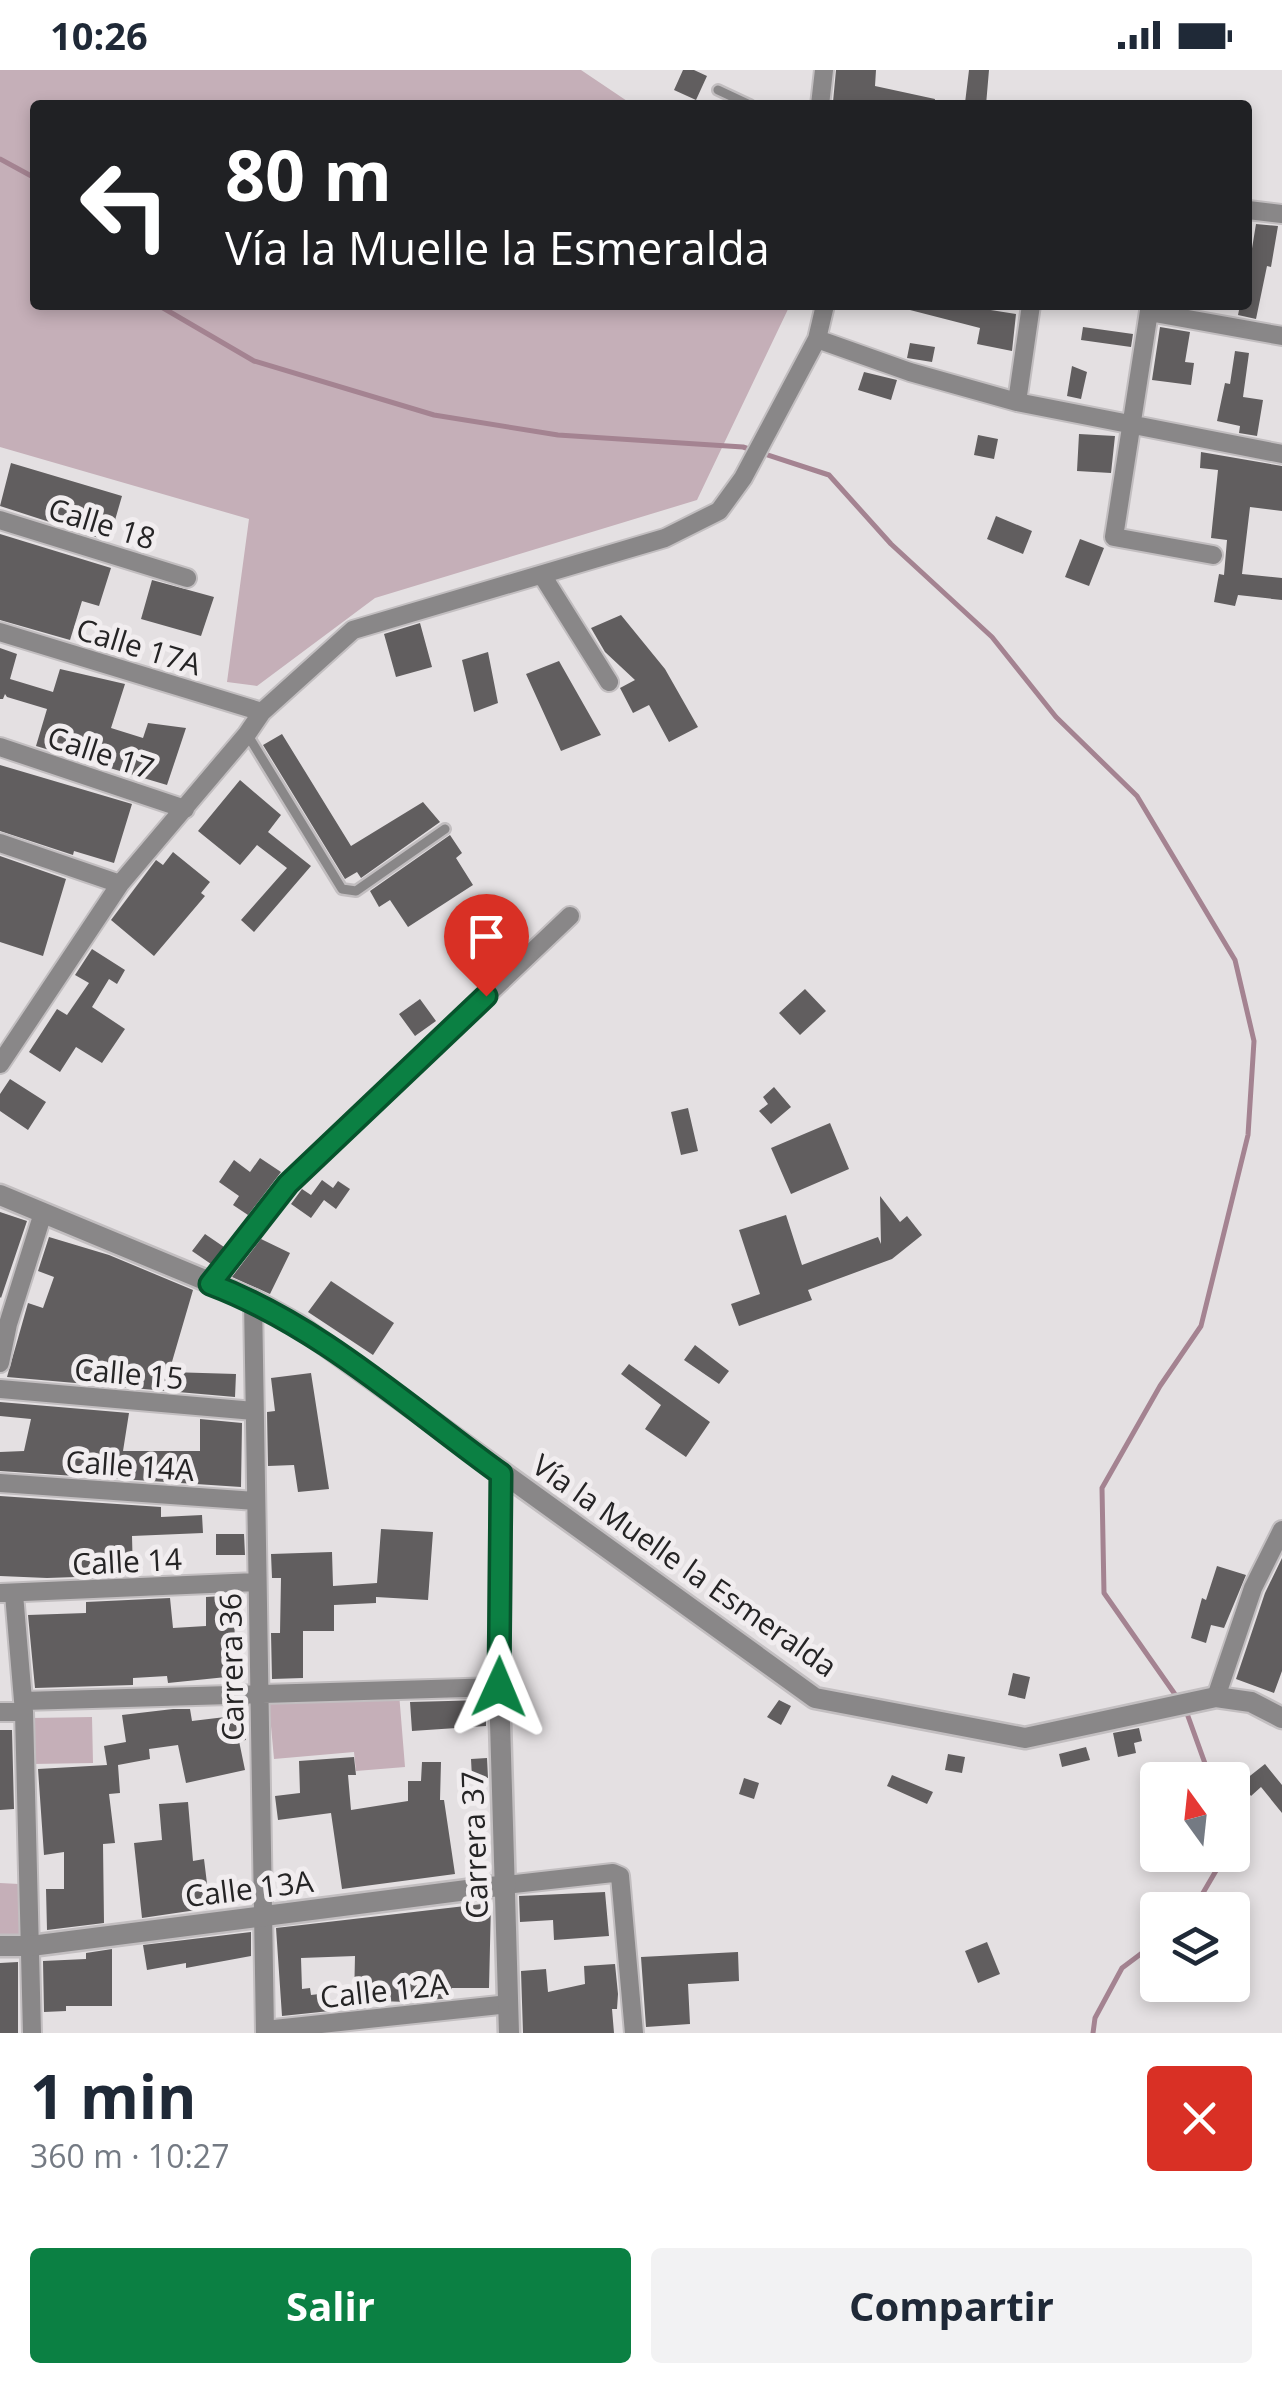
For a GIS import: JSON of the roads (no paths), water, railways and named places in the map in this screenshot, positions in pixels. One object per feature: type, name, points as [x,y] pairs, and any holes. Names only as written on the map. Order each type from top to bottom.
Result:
[{"type":"street","points":[[821,100],[824,70]]},
{"type":"street","points":[[1252,210],[1282,214]]},
{"type":"street","points":[[2,1059],[120,884],[262,712],[353,630],[665,538],[719,511],[743,478],[817,339],[823,310]]},
{"type":"street","points":[[1017,402],[1030,310]]},
{"type":"street","points":[[1149,310],[1114,537],[1213,554]]},
{"type":"street","points":[[1158,310],[1282,336]]},
{"type":"street","points":[[817,339],[910,372],[1017,402],[1282,454]]},
{"type":"street","name":"Calle 18","points":[[0,520],[187,578]]},
{"type":"street","points":[[542,575],[610,682]]},
{"type":"street","name":"Calle 17A","points":[[0,632],[262,712]]},
{"type":"street","name":"Calle 17","points":[[0,748],[185,809]]},
{"type":"street","points":[[0,843],[120,884]]},
{"type":"street","points":[[210,1284],[288,1184],[570,916]]},
{"type":"street","name":"Vía la Muelle la Esmeralda","points":[[0,1196],[253,1300],[298,1325],[815,1698],[1025,1738],[1216,1696],[1250,1702],[1282,1718]]},
{"type":"street","points":[[0,1363],[4,1323],[43,1212]]},
{"type":"street","name":"Carrera 36","points":[[253,1300],[265,2031]]},
{"type":"street","name":"Calle 15","points":[[0,1388],[254,1411]]},
{"type":"street","name":"Carrera 37","points":[[501,1474],[499,1687],[509,2033]]},
{"type":"street","name":"Calle 14A","points":[[0,1483],[256,1501]]},
{"type":"street","points":[[1216,1696],[1253,1588],[1282,1530]]},
{"type":"street","name":"Calle 14","points":[[7,1594],[257,1582]]},
{"type":"street","points":[[7,1594],[23,1707],[32,2033]]},
{"type":"street","points":[[0,1712],[23,1707],[259,1694],[499,1687]]},
{"type":"street","points":[[506,1886],[613,1873],[622,1878],[634,2033]]},
{"type":"street","name":"Calle 13A","points":[[0,1946],[31,1946],[506,1886]]},
{"type":"street","name":"Calle 12A","points":[[265,2031],[508,2004]]},
{"type":"lane","points":[[718,90],[739,100]]},
{"type":"lane","points":[[247,734],[342,890],[356,891],[445,829]]},
{"type":"waterway","points":[[0,159],[30,175]]},
{"type":"waterway","points":[[167,310],[254,361],[434,415],[558,435],[743,447],[829,475],[891,544],[992,637],[1056,717],[1137,796],[1235,960],[1254,1041],[1248,1135],[1201,1326],[1160,1386],[1102,1488],[1104,1593],[1179,1700]]},
{"type":"waterway","points":[[1185,1708],[1204,1762]]},
{"type":"waterway","points":[[1204,1892],[1215,1872]]},
{"type":"waterway","points":[[1093,2033],[1095,2018],[1122,1968],[1140,1954]]}]
